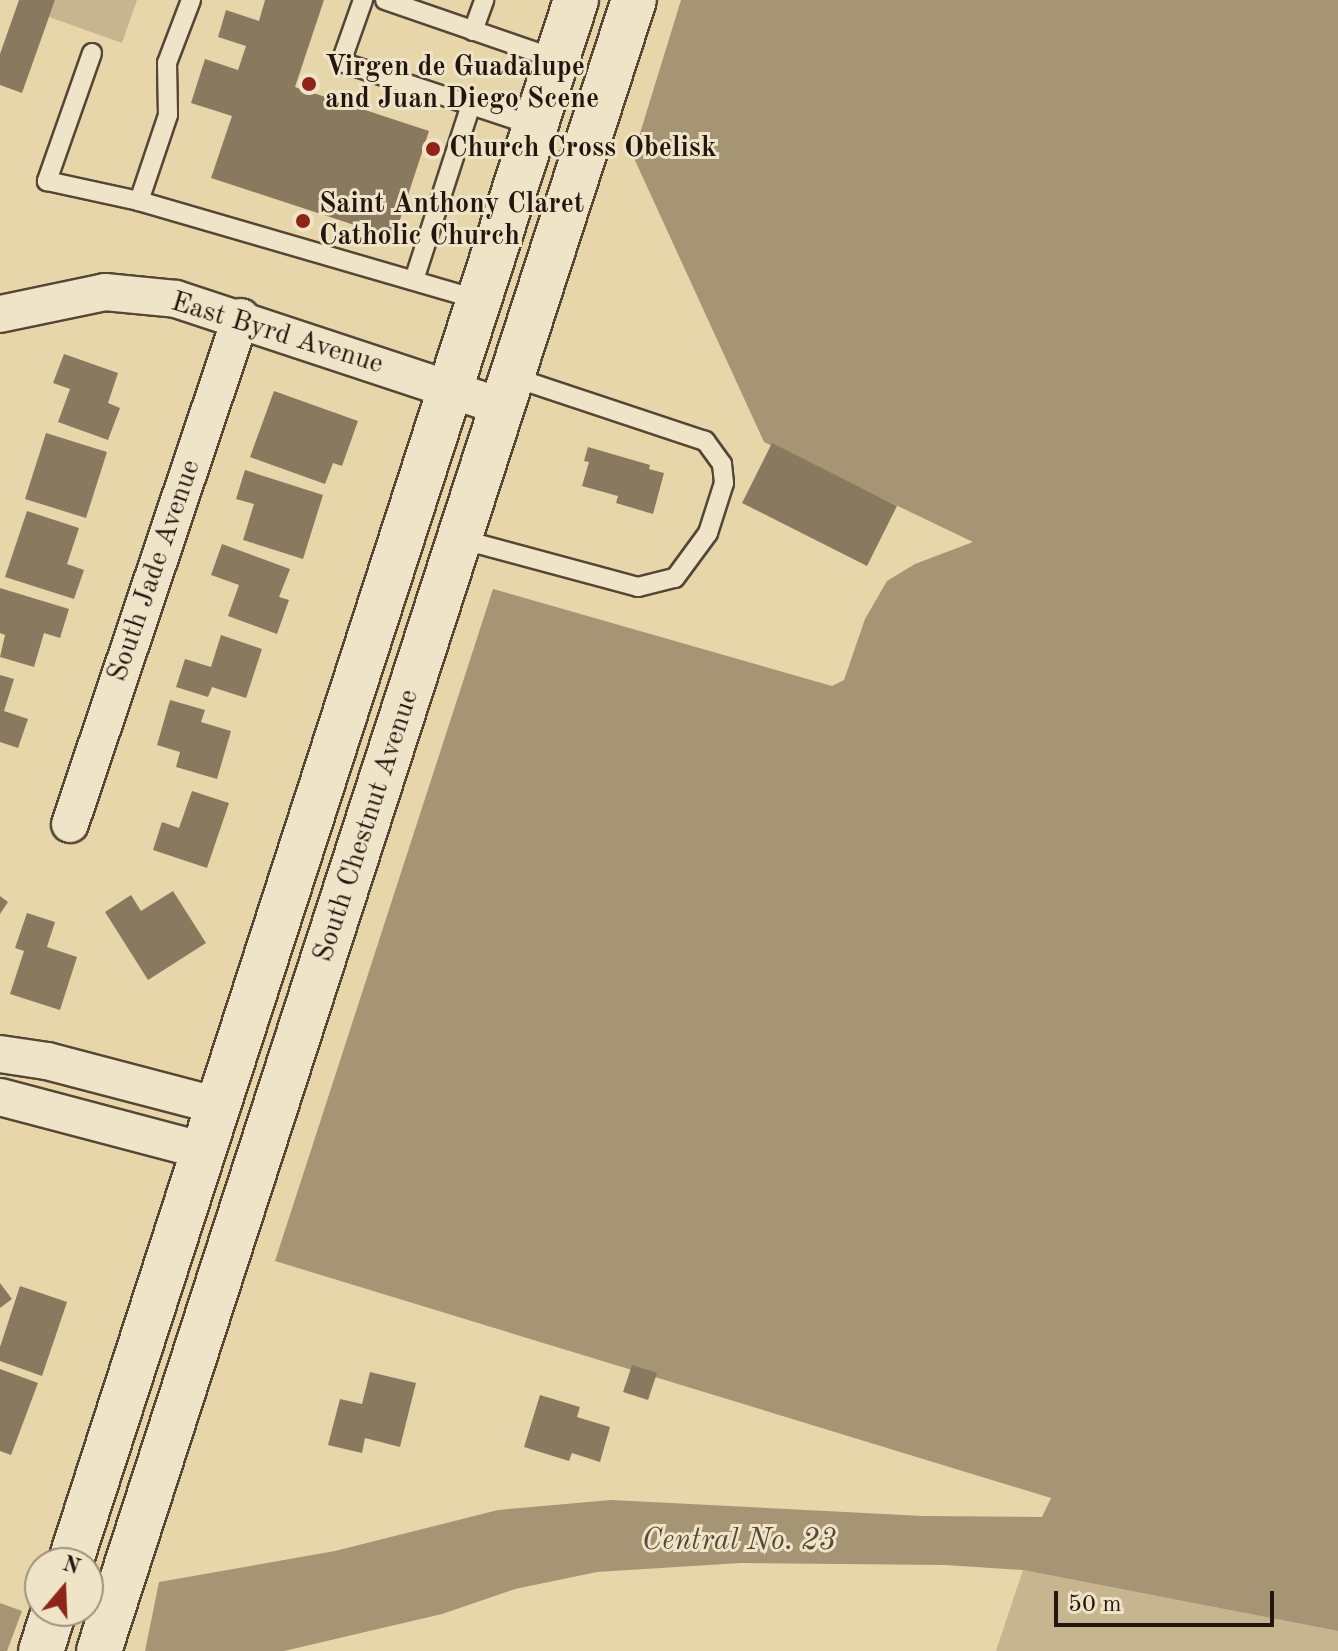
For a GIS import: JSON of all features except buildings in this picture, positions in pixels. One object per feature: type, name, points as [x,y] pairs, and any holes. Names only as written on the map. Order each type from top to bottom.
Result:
[{"type":"main road","name":"South Chestnut Avenue","points":[[75,1547],[576,0]]},
{"type":"main road","name":"South Chestnut Avenue","points":[[99,1651],[634,0]]},
{"type":"main road","points":[[41,1651],[49,1627]]},
{"type":"street","name":"East Byrd Avenue","points":[[0,314],[105,292],[176,299],[241,317],[451,390],[508,392]]},
{"type":"street","name":"South Jade Avenue","points":[[70,824],[241,317]]},
{"type":"street","points":[[0,1054],[47,1061],[218,1106]]},
{"type":"street","points":[[0,1097],[204,1151]]},
{"type":"lane","points":[[139,201],[168,115],[167,63],[191,0]]},
{"type":"lane","points":[[363,0],[341,62],[535,126]]},
{"type":"lane","points":[[385,0],[557,60]]},
{"type":"lane","points":[[473,31],[484,0]]},
{"type":"lane","points":[[92,53],[47,181],[139,201],[480,300]]},
{"type":"lane","points":[[414,280],[471,105]]},
{"type":"lane","points":[[460,539],[638,587],[675,578],[708,533],[724,483],[722,464],[705,441],[508,392]]},
{"type":"shaded area","points":[[55,0],[137,0],[122,43],[49,17]]},
{"type":"shaded area","points":[[1023,1570],[1338,1631],[1338,1651],[996,1651]]},
{"type":"water","name":"Central No. 23","points":[[681,0],[1338,0],[1338,1631],[1023,1570],[945,1565],[741,1563],[597,1572],[515,1589],[442,1614],[284,1651],[145,1651],[159,1582],[335,1551],[498,1510],[611,1500],[923,1516],[1042,1517],[1051,1498],[275,1261],[493,589],[832,686],[844,680],[865,619],[887,581],[915,564],[973,542],[764,442],[633,156]]},
{"type":"water","points":[[0,1603],[22,1611],[7,1651],[0,1651]]},
{"type":"place","name":"Virgen de Guadalupe and Juan Diego Scene","points":[[309,84]]},
{"type":"place","name":"Church Cross Obelisk","points":[[433,149]]},
{"type":"place","name":"Saint Anthony Claret Catholic Church","points":[[303,221]]}]
